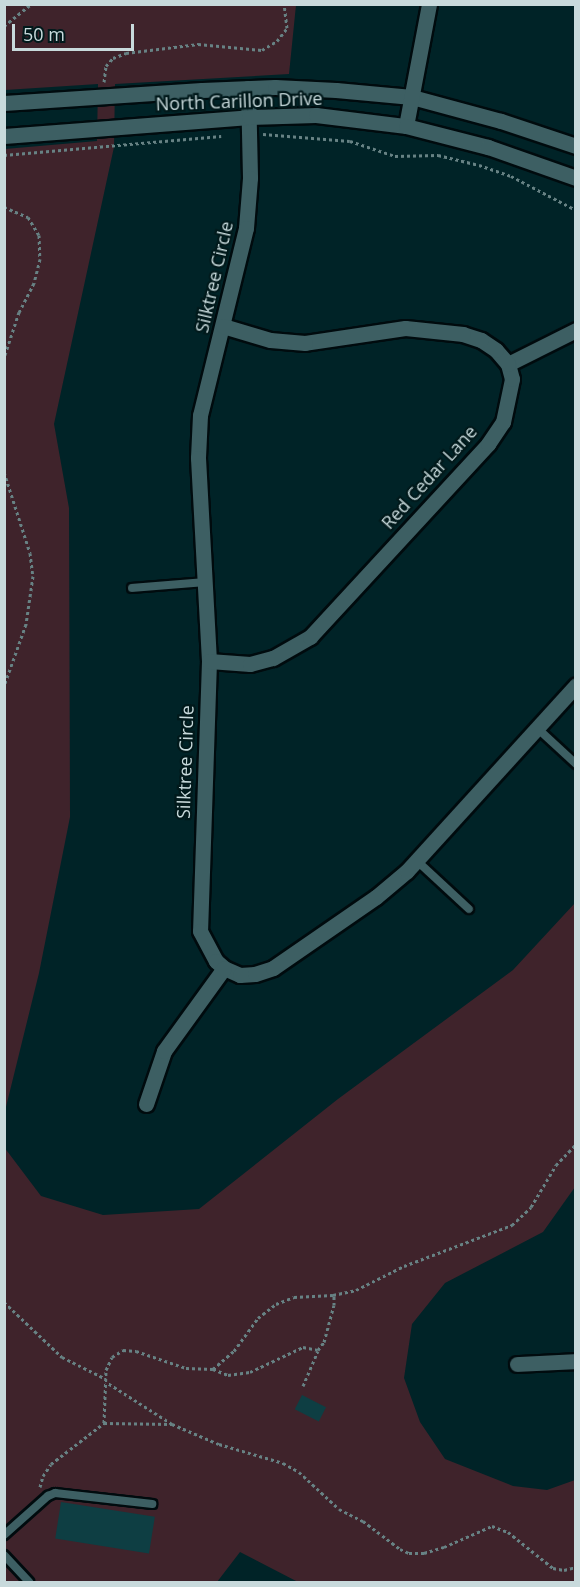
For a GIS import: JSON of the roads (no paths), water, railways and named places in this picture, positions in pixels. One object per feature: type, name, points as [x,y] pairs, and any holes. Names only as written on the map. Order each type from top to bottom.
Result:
[{"type":"street","points":[[406,126],[429,4]]},
{"type":"street","name":"North Carillon Drive","points":[[4,103],[248,88],[336,90],[412,97],[501,121],[576,146]]},
{"type":"street","name":"Silktree Circle","points":[[224,968],[207,947],[200,931],[209,661],[198,458],[200,416],[246,228],[250,178],[248,88]]},
{"type":"street","name":"North Carillon Drive","points":[[4,136],[249,117],[316,115],[406,126],[488,147],[576,178]]},
{"type":"street","points":[[223,326],[270,340],[304,344],[405,328],[463,334],[481,339],[496,350],[508,364],[576,330]]},
{"type":"street","name":"Red Cedar Lane","points":[[209,661],[250,664],[273,658],[310,637],[488,444],[503,422],[510,395],[512,379],[508,364]]},
{"type":"street","points":[[146,1104],[164,1051],[224,968],[240,975],[255,974],[273,968],[376,897],[417,860],[576,685]]},
{"type":"street","points":[[517,1364],[576,1360]]},
{"type":"lane","points":[[132,588],[205,582]]},
{"type":"lane","points":[[537,728],[576,765]]},
{"type":"lane","points":[[417,860],[469,909]]},
{"type":"lane","points":[[4,1535],[36,1506],[55,1493],[152,1504]]},
{"type":"lane","points":[[4,1555],[29,1582]]}]
